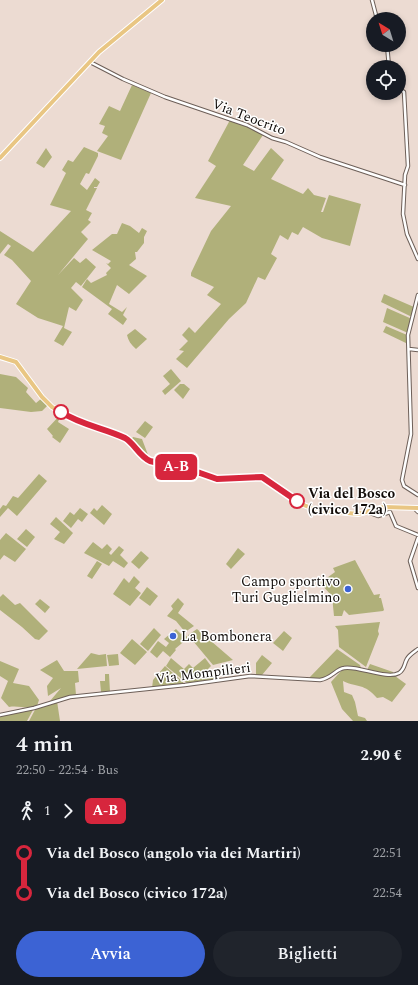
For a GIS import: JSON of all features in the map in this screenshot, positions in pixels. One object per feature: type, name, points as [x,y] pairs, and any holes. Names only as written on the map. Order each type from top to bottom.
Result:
[{"type":"main road","points":[[0,158],[104,47],[162,0]]},
{"type":"main road","points":[[0,357],[16,362],[42,397],[52,407],[76,421],[127,439],[143,458],[150,461],[200,473],[217,479],[262,477],[309,508],[353,514],[384,507],[418,510]]},
{"type":"street","points":[[372,0],[376,12]]},
{"type":"street","name":"Via Teocrito","points":[[89,62],[123,80],[165,97],[247,125],[272,138],[286,142],[320,157],[405,185]]},
{"type":"street","points":[[406,100],[404,115],[408,166],[405,185],[404,219],[407,234],[418,259]]},
{"type":"street","points":[[418,295],[408,335],[411,434],[402,480],[404,486],[418,496]]},
{"type":"street","points":[[409,349],[418,350]]},
{"type":"street","points":[[367,512],[378,516],[390,512],[396,526],[418,537],[410,561],[418,588]]},
{"type":"street","name":"Via Mompilieri","points":[[0,715],[34,708],[70,697],[185,685],[250,676],[320,680],[327,679],[342,668],[365,672],[396,674],[402,670],[407,659],[418,649]]},
{"type":"green space","points":[[132,85],[151,93],[121,160],[97,151],[108,136],[102,133],[105,126],[99,124],[109,106],[120,111]]},
{"type":"green space","points":[[230,120],[247,126],[263,135],[243,165],[254,171],[271,148],[284,160],[271,179],[303,194],[308,188],[314,195],[326,198],[321,212],[323,212],[329,195],[361,204],[350,246],[322,238],[303,227],[298,235],[292,232],[288,240],[280,235],[271,254],[277,258],[265,280],[258,277],[246,303],[229,319],[187,368],[176,359],[184,351],[179,350],[188,341],[182,335],[189,327],[195,333],[221,304],[207,295],[214,287],[191,276],[191,273],[211,231],[231,206],[195,198],[216,166],[208,161]]},
{"type":"green space","points":[[84,147],[98,153],[98,156],[89,174],[86,173],[80,184],[87,190],[95,178],[100,182],[97,187],[94,187],[97,188],[86,210],[92,213],[88,220],[91,222],[81,232],[88,239],[58,275],[74,258],[80,263],[86,258],[96,267],[81,286],[76,282],[71,288],[83,300],[76,311],[69,307],[64,328],[72,332],[63,346],[54,341],[63,326],[38,318],[16,304],[31,281],[12,260],[4,255],[11,246],[8,244],[0,254],[0,231],[33,252],[71,211],[50,205],[66,173],[62,170],[68,160],[73,162]]},
{"type":"green space","points":[[46,148],[52,157],[44,168],[36,163]]},
{"type":"green space","points":[[122,223],[130,226],[139,233],[142,228],[147,231],[144,237],[144,243],[137,252],[135,252],[136,259],[129,265],[147,276],[129,294],[117,285],[109,304],[122,312],[127,307],[123,315],[127,319],[123,325],[108,314],[112,309],[82,287],[87,279],[91,283],[107,275],[106,273],[111,268],[106,263],[108,264],[111,261],[92,250],[112,234],[117,234]]},
{"type":"green space","points":[[384,294],[414,307],[412,317],[381,302]]},
{"type":"green space","points":[[387,308],[412,319],[408,333],[383,322]]},
{"type":"green space","points":[[386,326],[407,335],[408,344],[383,332]]},
{"type":"green space","points":[[135,329],[147,339],[136,349],[128,339],[127,335]]},
{"type":"green space","points":[[171,369],[181,381],[165,395],[162,391],[170,384],[163,376]]},
{"type":"green space","points":[[0,374],[16,377],[28,388],[26,392],[36,403],[42,398],[48,405],[42,411],[31,412],[0,408]]},
{"type":"green space","points":[[180,384],[184,384],[190,389],[183,399],[174,390]]},
{"type":"green space","points":[[61,414],[58,422],[69,429],[60,443],[52,437],[53,436],[47,429]]},
{"type":"green space","points":[[145,421],[153,427],[145,438],[136,432]]},
{"type":"green space","points":[[133,437],[142,439],[150,460],[143,456],[131,440]]},
{"type":"green space","points":[[39,474],[47,481],[17,516],[8,508],[0,517],[0,509],[3,505],[6,506],[13,496],[18,498]]},
{"type":"green space","points":[[102,505],[112,514],[104,525],[90,513],[94,508],[97,511]]},
{"type":"green space","points":[[80,508],[88,514],[82,522],[78,519],[71,528],[63,521],[70,512],[74,515]]},
{"type":"green space","points":[[56,517],[73,533],[64,544],[54,539],[60,532],[50,524]]},
{"type":"green space","points":[[26,529],[35,537],[27,547],[17,539]]},
{"type":"green space","points":[[6,533],[26,549],[15,562],[4,555],[0,560],[0,540]]},
{"type":"green space","points":[[93,542],[102,549],[107,544],[112,549],[109,553],[111,555],[119,546],[124,550],[120,555],[128,563],[124,568],[113,561],[109,566],[84,553]]},
{"type":"green space","points":[[238,548],[245,554],[231,569],[226,564]]},
{"type":"green space","points":[[141,551],[149,558],[139,569],[131,562]]},
{"type":"green space","name":"Campo sportivo Turi Guglielmino","points":[[355,560],[374,595],[380,594],[379,598],[381,598],[384,610],[349,615],[344,610],[342,616],[334,616],[332,596],[320,583],[335,572],[333,568]]},
{"type":"green space","points":[[97,561],[102,564],[92,579],[87,576]]},
{"type":"green space","points":[[134,576],[140,582],[135,588],[141,593],[130,606],[113,594],[124,578],[129,583]]},
{"type":"green space","points":[[147,587],[158,596],[150,606],[139,598]]},
{"type":"green space","points":[[3,594],[15,605],[20,603],[48,631],[39,640],[35,639],[0,610],[0,597]]},
{"type":"green space","points":[[178,598],[184,604],[178,613],[194,626],[185,632],[176,621],[167,616],[173,609],[171,606]]},
{"type":"green space","points":[[40,599],[50,607],[45,613],[35,604]]},
{"type":"green space","points":[[380,622],[378,631],[379,634],[366,667],[339,647],[338,630],[335,626]]},
{"type":"green space","points":[[154,628],[161,635],[148,651],[140,644]]},
{"type":"green space","points":[[176,629],[181,634],[183,632],[188,638],[175,649],[176,650],[170,657],[163,651],[157,658],[150,652],[158,641],[166,647],[169,643],[164,639]]},
{"type":"green space","points":[[197,629],[233,660],[213,665],[188,635]]},
{"type":"green space","points":[[284,631],[292,638],[283,651],[273,643]]},
{"type":"green space","points":[[132,639],[147,652],[135,665],[120,653]]},
{"type":"green space","points":[[337,649],[360,665],[361,668],[343,667],[324,678],[309,678]]},
{"type":"green space","points":[[91,653],[99,655],[106,654],[107,666],[77,669]]},
{"type":"green space","points":[[118,654],[119,665],[109,666],[107,655]]},
{"type":"green space","points":[[262,655],[272,663],[262,675],[256,675],[256,663]]},
{"type":"green space","points":[[171,658],[184,669],[189,664],[193,668],[205,658],[211,666],[208,669],[217,680],[188,684],[166,666]]},
{"type":"green space","points":[[57,660],[64,671],[78,671],[79,682],[75,683],[76,695],[50,701],[61,688],[48,696],[47,686],[53,678],[40,670]]},
{"type":"green space","points":[[0,661],[19,669],[13,683],[29,686],[39,700],[37,706],[30,708],[9,707],[1,698],[8,681],[0,676]]},
{"type":"green space","points":[[370,664],[393,672],[393,674],[367,670]]},
{"type":"green space","points":[[165,666],[184,684],[152,688],[153,680]]},
{"type":"green space","points":[[347,668],[395,676],[406,684],[392,702],[383,697],[377,698],[364,688],[343,681],[344,692],[352,695],[358,716],[365,718],[367,721],[353,721],[342,709],[331,682],[342,670]]},
{"type":"green space","points":[[105,674],[109,674],[110,692],[101,692],[100,681],[105,681]]},
{"type":"green space","points":[[57,701],[60,721],[29,721],[36,708]]},
{"type":"green space","points":[[33,710],[27,721],[0,721],[0,716]]},
{"type":"bus line","name":"A-B","points":[[61,412],[76,421],[127,439],[143,458],[155,463],[200,473],[214,479],[262,477],[297,501]]},
{"type":"place","name":"Via del Bosco (civico 172a)","points":[[297,501]]},
{"type":"place","name":"Campo sportivo Turi Guglielmino","points":[[348,589]]},
{"type":"place","name":"La Bombonera","points":[[173,636]]}]
